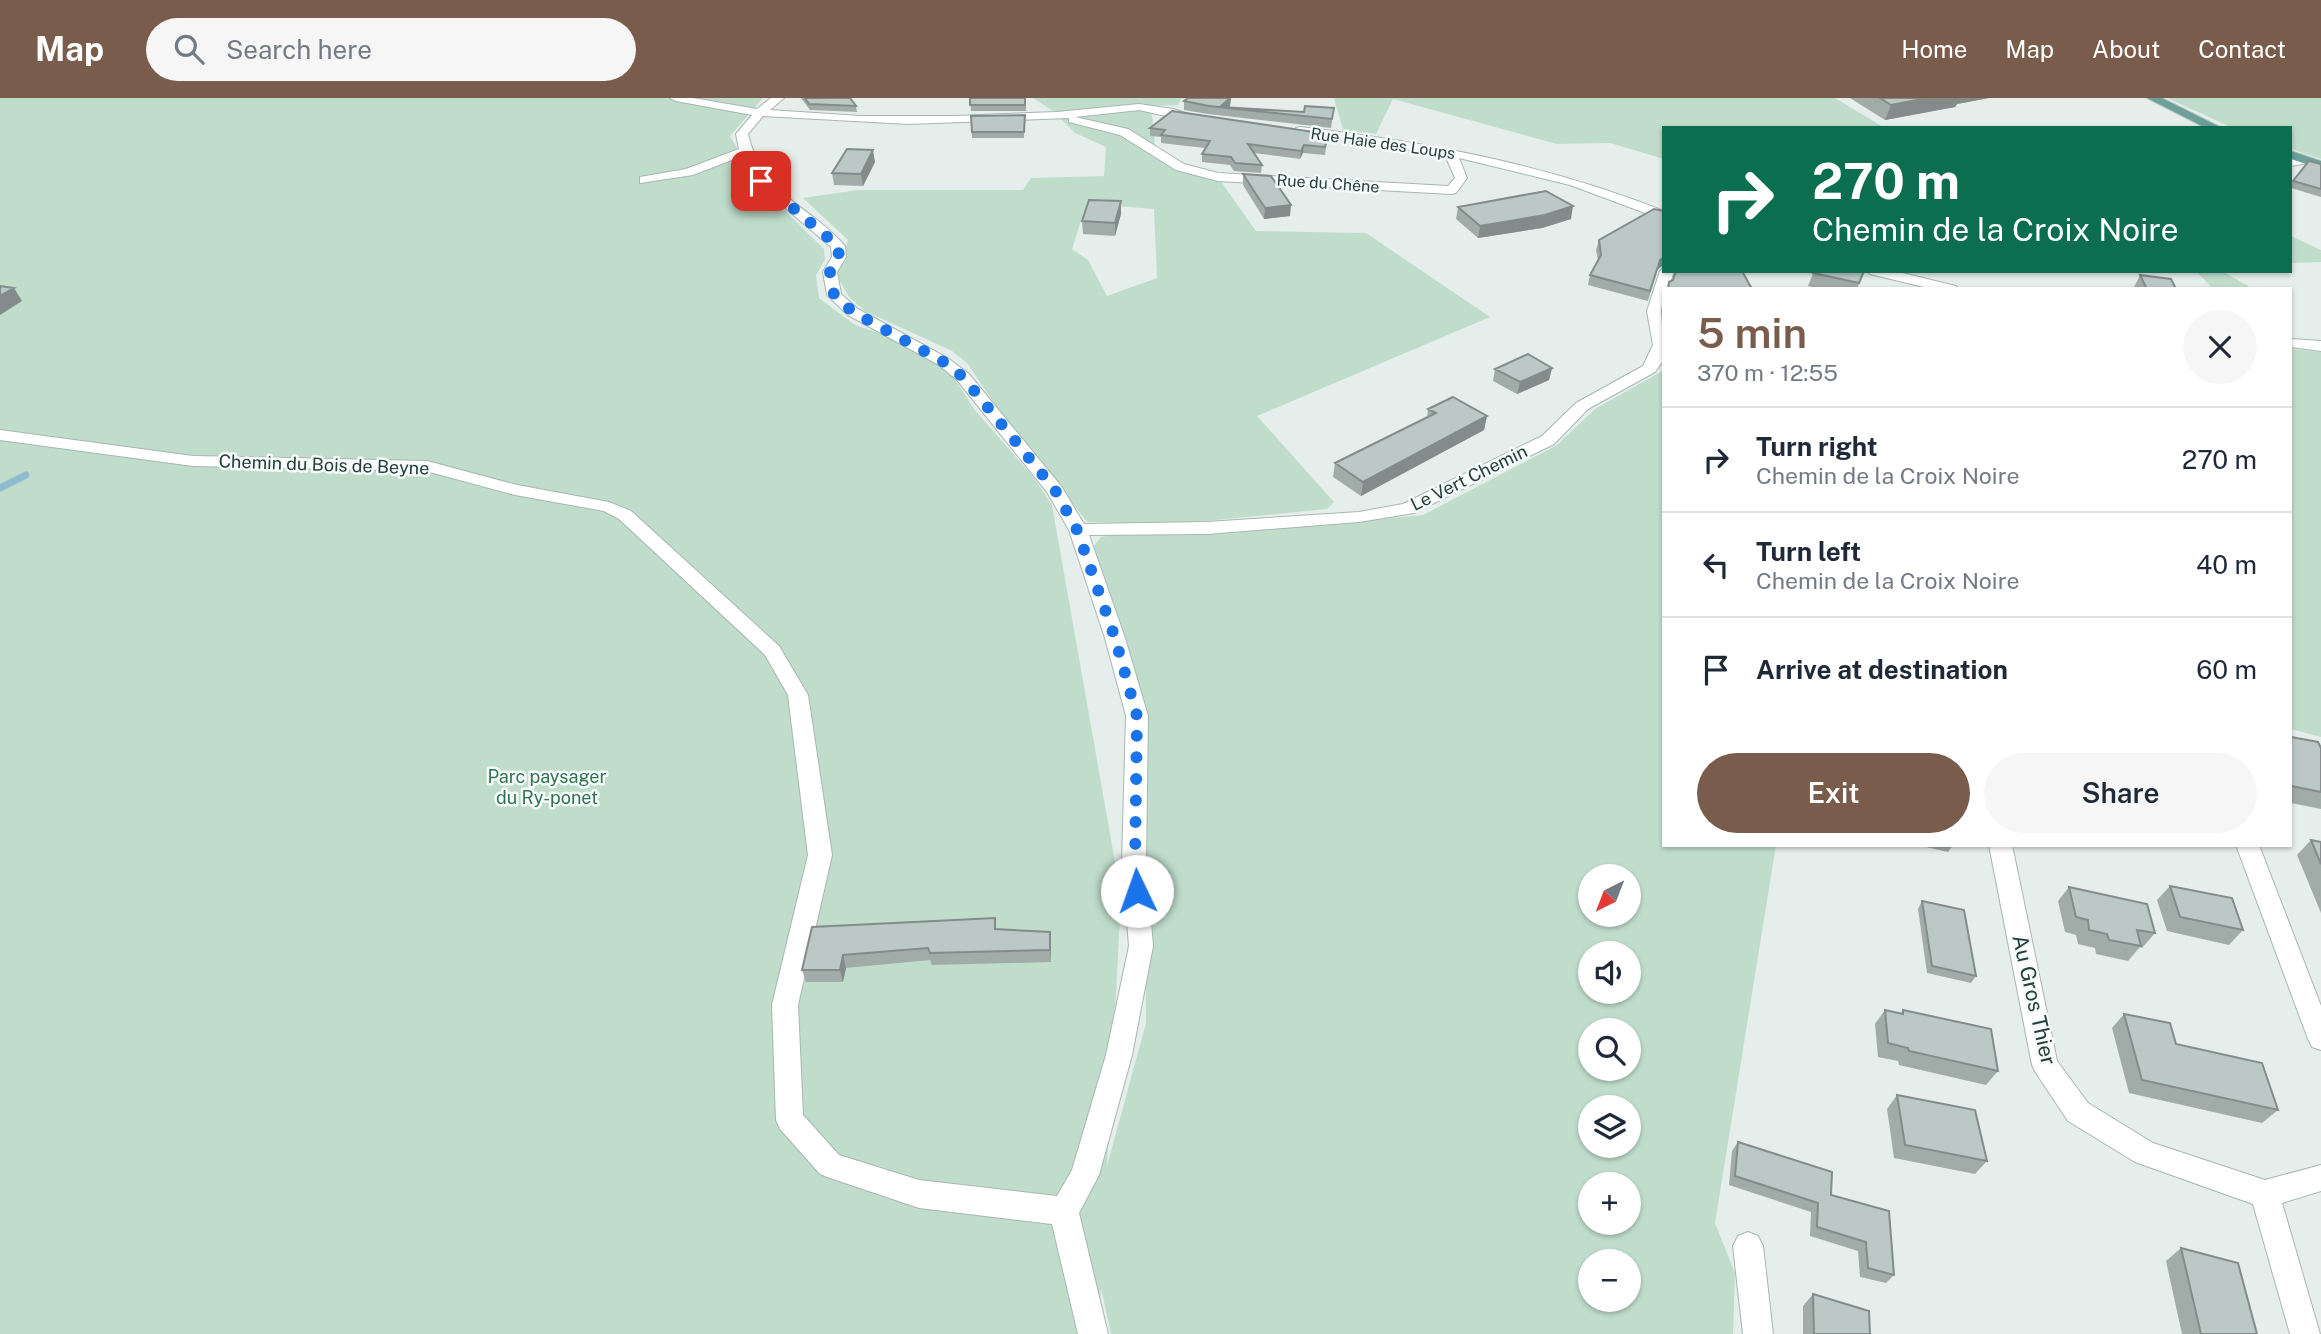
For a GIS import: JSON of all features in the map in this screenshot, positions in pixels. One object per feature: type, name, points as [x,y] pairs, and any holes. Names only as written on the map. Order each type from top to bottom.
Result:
[{"type":"main road","points":[[2153,98],[2210,125]]},
{"type":"main road","points":[[2297,161],[2321,165]]},
{"type":"street","points":[[676,98],[761,111],[849,119],[1048,116],[1141,107],[1208,121]]},
{"type":"street","points":[[778,98],[761,111],[743,134],[746,152],[761,181],[838,246],[839,257],[830,272],[834,295],[853,312],[944,362],[963,377],[1055,490],[1077,530],[1115,638],[1137,716],[1135,863],[1141,946],[1119,1055],[1085,1175],[1063,1211],[1093,1334]]},
{"type":"street","name":"Rue du Chêne","points":[[1048,116],[1124,132],[1180,167],[1218,177],[1451,190],[1461,178],[1450,152]]},
{"type":"street","name":"Rue Haie des Loups","points":[[1284,130],[1450,152],[1521,166],[1662,214]]},
{"type":"street","points":[[644,180],[689,172],[746,152]]},
{"type":"street","name":"Le Vert Chemin","points":[[1077,530],[1207,528],[1359,517],[1408,509],[1548,440],[1582,406],[1649,369],[1657,358],[1661,345],[1654,311],[1666,273]]},
{"type":"street","points":[[1883,273],[1943,287]]},
{"type":"street","points":[[2292,344],[2321,346]]},
{"type":"street","name":"Chemin du Bois de Beyne","points":[[1,436],[193,461],[427,466],[515,490],[609,507],[625,515],[772,651],[798,695],[820,855],[785,1005],[790,1120],[830,1165],[919,1194],[1063,1211]]},
{"type":"street","name":"Au Gros Thier","points":[[2000,847],[2045,1065],[2078,1112],[2145,1153],[2265,1194]]},
{"type":"street","points":[[2248,847],[2321,1039]]},
{"type":"street","points":[[2305,1334],[2265,1194],[2321,1178]]},
{"type":"street","points":[[1748,1245],[1758,1334]]},
{"type":"green space","name":"Parc paysager du Ry-ponet","points":[[0,98],[763,98],[730,136],[757,183],[824,249],[825,260],[816,275],[819,298],[855,325],[908,343],[953,376],[974,409],[1034,478],[1052,505],[1121,896],[1107,1166],[1146,1023],[1143,718],[1093,547],[1101,537],[1117,534],[1232,533],[1423,515],[1557,445],[1595,409],[1662,371],[1662,847],[1776,847],[1715,1223],[1735,1273],[1733,1334],[1111,1334],[1101,1288],[1098,1334],[0,1334]]},
{"type":"green space","points":[[1033,98],[1189,98],[1181,99],[1178,105],[1151,106],[1155,146],[1180,167],[1219,179],[1256,231],[1366,233],[1490,317],[1257,416],[1334,502],[1327,509],[1175,524],[1087,522],[998,409],[967,363],[952,351],[865,311],[849,297],[837,276],[848,240],[803,198],[858,190],[1023,190],[1031,178],[1104,176],[1106,147],[1075,133],[1053,111]],"holes":[[[1101,205],[1154,209],[1157,278],[1107,296],[1088,260],[1072,249],[1084,211]]]},
{"type":"green space","points":[[1334,98],[1835,98],[1882,126],[1662,126],[1662,158],[1610,143],[1557,144],[1393,99],[1376,134],[1343,130]]},
{"type":"green space","points":[[2167,98],[2321,98],[2321,159],[2292,149],[2292,126],[2229,126]]},
{"type":"green space","points":[[2292,236],[2321,250],[2321,262],[2292,263]]},
{"type":"green space","points":[[2198,273],[2225,273],[2250,287],[2211,287]]},
{"type":"green space","points":[[2292,349],[2321,352],[2321,737],[2292,729]]},
{"type":"building","points":[[805,98],[850,98],[856,106],[809,104]]},
{"type":"building","points":[[970,98],[1025,98],[1025,105],[970,105]]},
{"type":"building","points":[[1188,98],[1230,98],[1220,107],[1304,112],[1305,106],[1334,108],[1332,119],[1209,106],[1184,101]]},
{"type":"building","points":[[1880,98],[1927,98],[1891,105]]},
{"type":"building","points":[[1172,111],[1328,134],[1325,147],[1304,145],[1301,151],[1248,144],[1262,165],[1235,163],[1231,157],[1202,154],[1210,141],[1161,135],[1165,130],[1150,128]]},
{"type":"building","points":[[1025,115],[1024,132],[972,132],[971,116]]},
{"type":"building","points":[[847,149],[873,150],[861,174],[832,173]]},
{"type":"building","points":[[2309,161],[2321,164],[2321,189],[2293,181]]},
{"type":"building","points":[[1243,174],[1271,176],[1291,205],[1265,208]]},
{"type":"building","points":[[1546,191],[1573,206],[1545,215],[1480,226],[1458,207]]},
{"type":"building","points":[[1089,200],[1121,201],[1115,223],[1082,221]]},
{"type":"building","points":[[1654,209],[1662,211],[1662,258],[1650,291],[1590,275],[1601,255],[1599,240]]},
{"type":"building","points":[[1675,273],[1743,273],[1751,287],[1668,287],[1669,282],[1673,280]]},
{"type":"building","points":[[1813,273],[1863,273],[1859,283]]},
{"type":"building","points":[[2140,275],[2171,279],[2175,287],[2146,287]]},
{"type":"building","points":[[0,286],[14,288],[0,296]]},
{"type":"building","points":[[1528,354],[1552,368],[1520,382],[1495,369]]},
{"type":"building","points":[[1453,397],[1487,416],[1363,482],[1335,463],[1436,413],[1428,409]]},
{"type":"building","points":[[2292,737],[2318,742],[2321,748],[2321,792],[2292,786]]},
{"type":"building","points":[[2311,840],[2321,842],[2321,864]]},
{"type":"building","points":[[2170,886],[2232,898],[2243,930],[2180,917]]},
{"type":"building","points":[[2069,887],[2147,904],[2155,933],[2137,930],[2141,946],[2109,940],[2107,934],[2089,930],[2088,920],[2076,917]]},
{"type":"building","points":[[1922,901],[1964,910],[1976,976],[1932,966]]},
{"type":"building","points":[[995,918],[995,929],[1050,932],[1050,950],[930,953],[928,948],[843,955],[840,970],[802,970],[812,927]]},
{"type":"building","points":[[1885,1010],[1903,1014],[1903,1010],[1991,1029],[1998,1071],[1909,1051],[1908,1048],[1888,1043]]},
{"type":"building","points":[[2124,1014],[2170,1023],[2176,1044],[2262,1063],[2278,1110],[2142,1080]]},
{"type":"building","points":[[1897,1095],[1975,1110],[1987,1161],[1905,1145]]},
{"type":"building","points":[[1738,1142],[1832,1172],[1831,1195],[1889,1211],[1894,1275],[1868,1268],[1866,1242],[1817,1227],[1818,1203],[1735,1176]]},
{"type":"building","points":[[2181,1248],[2238,1263],[2257,1334],[2201,1334]]},
{"type":"building","points":[[1813,1294],[1869,1311],[1870,1334],[1814,1334]]},
{"type":"waterway","points":[[0,488],[26,475]]},
{"type":"route","points":[[761,181],[838,246],[839,257],[830,272],[834,295],[853,312],[944,362],[963,377],[1055,490],[1077,530],[1115,638],[1137,716],[1137,891]]}]
